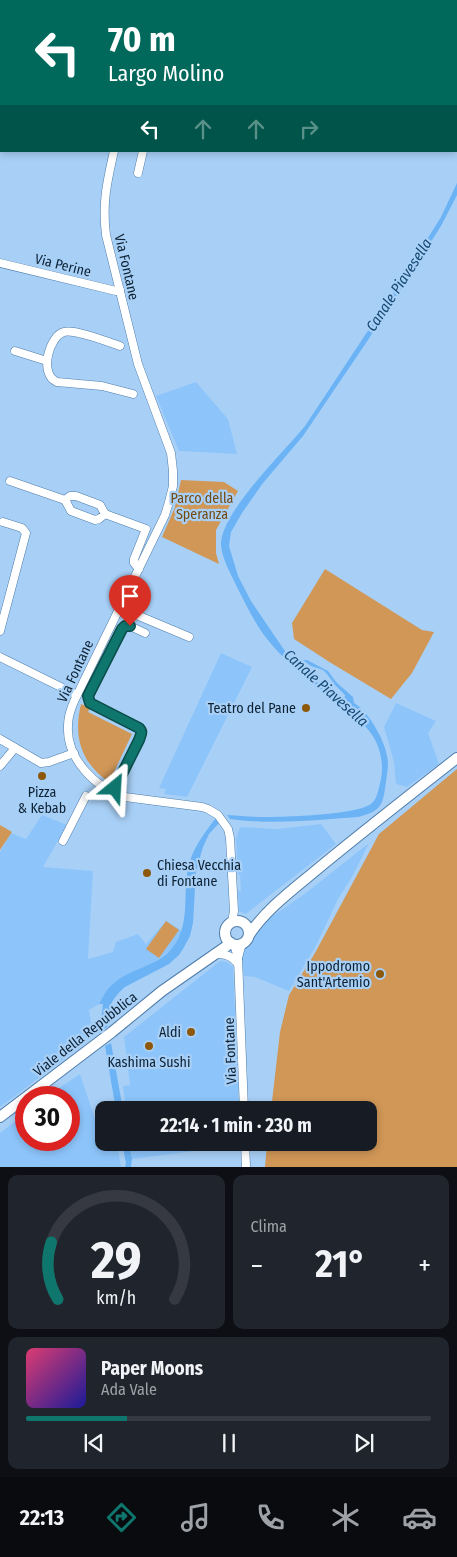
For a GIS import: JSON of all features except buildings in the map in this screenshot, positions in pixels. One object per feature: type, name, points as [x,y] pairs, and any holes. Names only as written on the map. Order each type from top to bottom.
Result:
[{"type":"main road","name":"Viale della Repubblica","points":[[0,1118],[187,972],[258,923],[273,906],[457,758]]},
{"type":"main road","name":"Viale della Repubblica","points":[[236,940],[227,928],[273,906]]},
{"type":"main road","points":[[236,940],[248,929],[238,922]]},
{"type":"main road","name":"Viale della Repubblica","points":[[187,972],[198,960],[236,940]]},
{"type":"street","name":"Via Fontane","points":[[114,152],[104,196],[106,234],[138,364],[169,445],[173,463],[173,479],[168,506],[159,528],[70,712],[68,727],[70,744],[80,766],[113,793],[125,797],[202,807],[218,815],[225,823],[230,838],[234,911],[238,922]]},
{"type":"street","points":[[138,173],[143,152]]},
{"type":"street","name":"Via Perine","points":[[0,262],[116,292],[120,290]]},
{"type":"street","points":[[120,346],[76,332],[66,331],[57,334],[52,342],[46,368],[52,380],[58,382],[102,386],[133,394]]},
{"type":"street","points":[[14,351],[47,361]]},
{"type":"street","points":[[10,481],[65,500],[71,511],[96,520],[105,514]]},
{"type":"street","points":[[65,500],[70,496],[76,496],[100,505],[105,514],[146,529],[159,528]]},
{"type":"street","points":[[0,630],[26,533],[22,528],[4,522]]},
{"type":"street","points":[[139,568],[134,563],[134,559],[146,529]]},
{"type":"street","points":[[120,608],[189,637]]},
{"type":"street","points":[[113,793],[142,733],[139,728],[90,703],[88,696],[125,626],[130,626],[144,633]]},
{"type":"street","points":[[0,657],[77,695]]},
{"type":"street","points":[[88,672],[98,676]]},
{"type":"street","points":[[0,738],[41,763],[74,753]]},
{"type":"street","points":[[0,766],[15,748]]},
{"type":"street","points":[[63,841],[86,796]]},
{"type":"street","name":"Via Fontane","points":[[236,940],[244,1101]]},
{"type":"street","points":[[214,954],[223,954],[238,961]]},
{"type":"street","points":[[245,1151],[246,1167]]},
{"type":"shaded area","points":[[196,382],[228,419],[237,454],[179,451],[156,396]]},
{"type":"shaded area","points":[[221,653],[252,667],[187,797],[164,794],[166,789],[159,788]]},
{"type":"shaded area","points":[[396,703],[436,721],[428,733],[439,764],[407,787],[396,784],[394,762],[384,727]]},
{"type":"shaded area","points":[[42,815],[67,825],[43,867],[93,871],[88,959],[113,952],[116,942],[138,934],[146,944],[166,921],[182,931],[173,948],[106,992],[99,1004],[89,1010],[93,1034],[81,1046],[28,1086],[15,1086],[15,1096],[0,1107],[0,852],[11,833],[26,839]]},
{"type":"shaded area","points":[[321,824],[336,844],[247,913],[239,911],[238,891],[241,891],[236,839],[240,827],[277,829]]},
{"type":"shaded area","points":[[369,843],[352,877],[338,899],[317,944],[289,991],[255,977],[244,976],[241,954],[267,920],[307,892]]},
{"type":"shaded area","points":[[220,961],[227,962],[233,967],[239,1101],[125,1101],[123,1086],[130,1085],[124,1037]]},
{"type":"shaded area","points":[[80,1074],[95,1119],[95,1151],[118,1151],[121,1167],[0,1167],[0,1133],[15,1121],[15,1151],[80,1151],[80,1086],[62,1086]]},
{"type":"shaded area","points":[[131,1151],[194,1151],[132,1159]]},
{"type":"green space","name":"Parco della Speranza","points":[[181,480],[224,482],[238,491],[216,530],[216,553],[219,564],[162,537],[175,507]]},
{"type":"green space","points":[[325,569],[422,630],[434,632],[412,673],[391,699],[294,639],[292,623]]},
{"type":"green space","points":[[81,704],[90,708],[88,712],[132,734],[113,774],[116,776],[114,781],[110,783],[92,767],[82,748],[78,727]]},
{"type":"green space","name":"Ippodromo Sant'Artemio","points":[[457,769],[457,1167],[265,1167],[266,1151],[377,1151],[377,1101],[272,1101],[280,1032],[289,995],[315,953],[379,834]]},
{"type":"green space","points":[[0,825],[12,832],[0,850]]},
{"type":"green space","points":[[166,921],[179,930],[159,958],[146,949]]},
{"type":"water","name":"Canale Piavesella","points":[[457,183],[457,195],[441,226],[368,340],[303,436],[263,483],[242,513],[231,532],[229,546],[238,576],[251,601],[287,654],[317,682],[344,700],[345,695],[323,670],[311,666],[303,660],[307,660],[328,671],[336,682],[353,697],[354,703],[366,713],[381,737],[388,762],[382,801],[375,811],[358,817],[278,822],[230,819],[227,815],[259,817],[338,813],[365,807],[374,801],[377,795],[382,767],[379,748],[373,737],[361,722],[278,652],[262,632],[237,587],[225,561],[221,545],[223,532],[242,500],[305,426],[406,273],[441,217]]},
{"type":"water","points":[[215,819],[219,823],[209,834],[196,871],[193,923],[190,936],[179,955],[169,964],[120,991],[111,1004],[108,1014],[108,1026],[103,1030],[101,1020],[103,1004],[99,1004],[108,989],[119,979],[167,954],[179,937],[185,915],[186,880],[191,858],[198,843]]},
{"type":"water","points":[[111,1043],[121,1101],[114,1101],[105,1046]]},
{"type":"water","points":[[124,1151],[130,1151],[131,1167],[125,1167]]},
{"type":"place","name":"Teatro del Pane","points":[[306,708]]},
{"type":"place","name":"Pizza & Kebab","points":[[42,776]]},
{"type":"place","name":"Chiesa Vecchia di Fontane","points":[[147,873]]},
{"type":"place","name":"Ippodromo Sant'Artemio","points":[[380,974]]},
{"type":"place","name":"Aldi","points":[[191,1032]]},
{"type":"place","name":"Kashima Sushi","points":[[149,1046]]},
{"type":"route","points":[[115,788],[142,733],[139,728],[90,703],[88,696],[122,629],[127,625],[130,626]]}]
